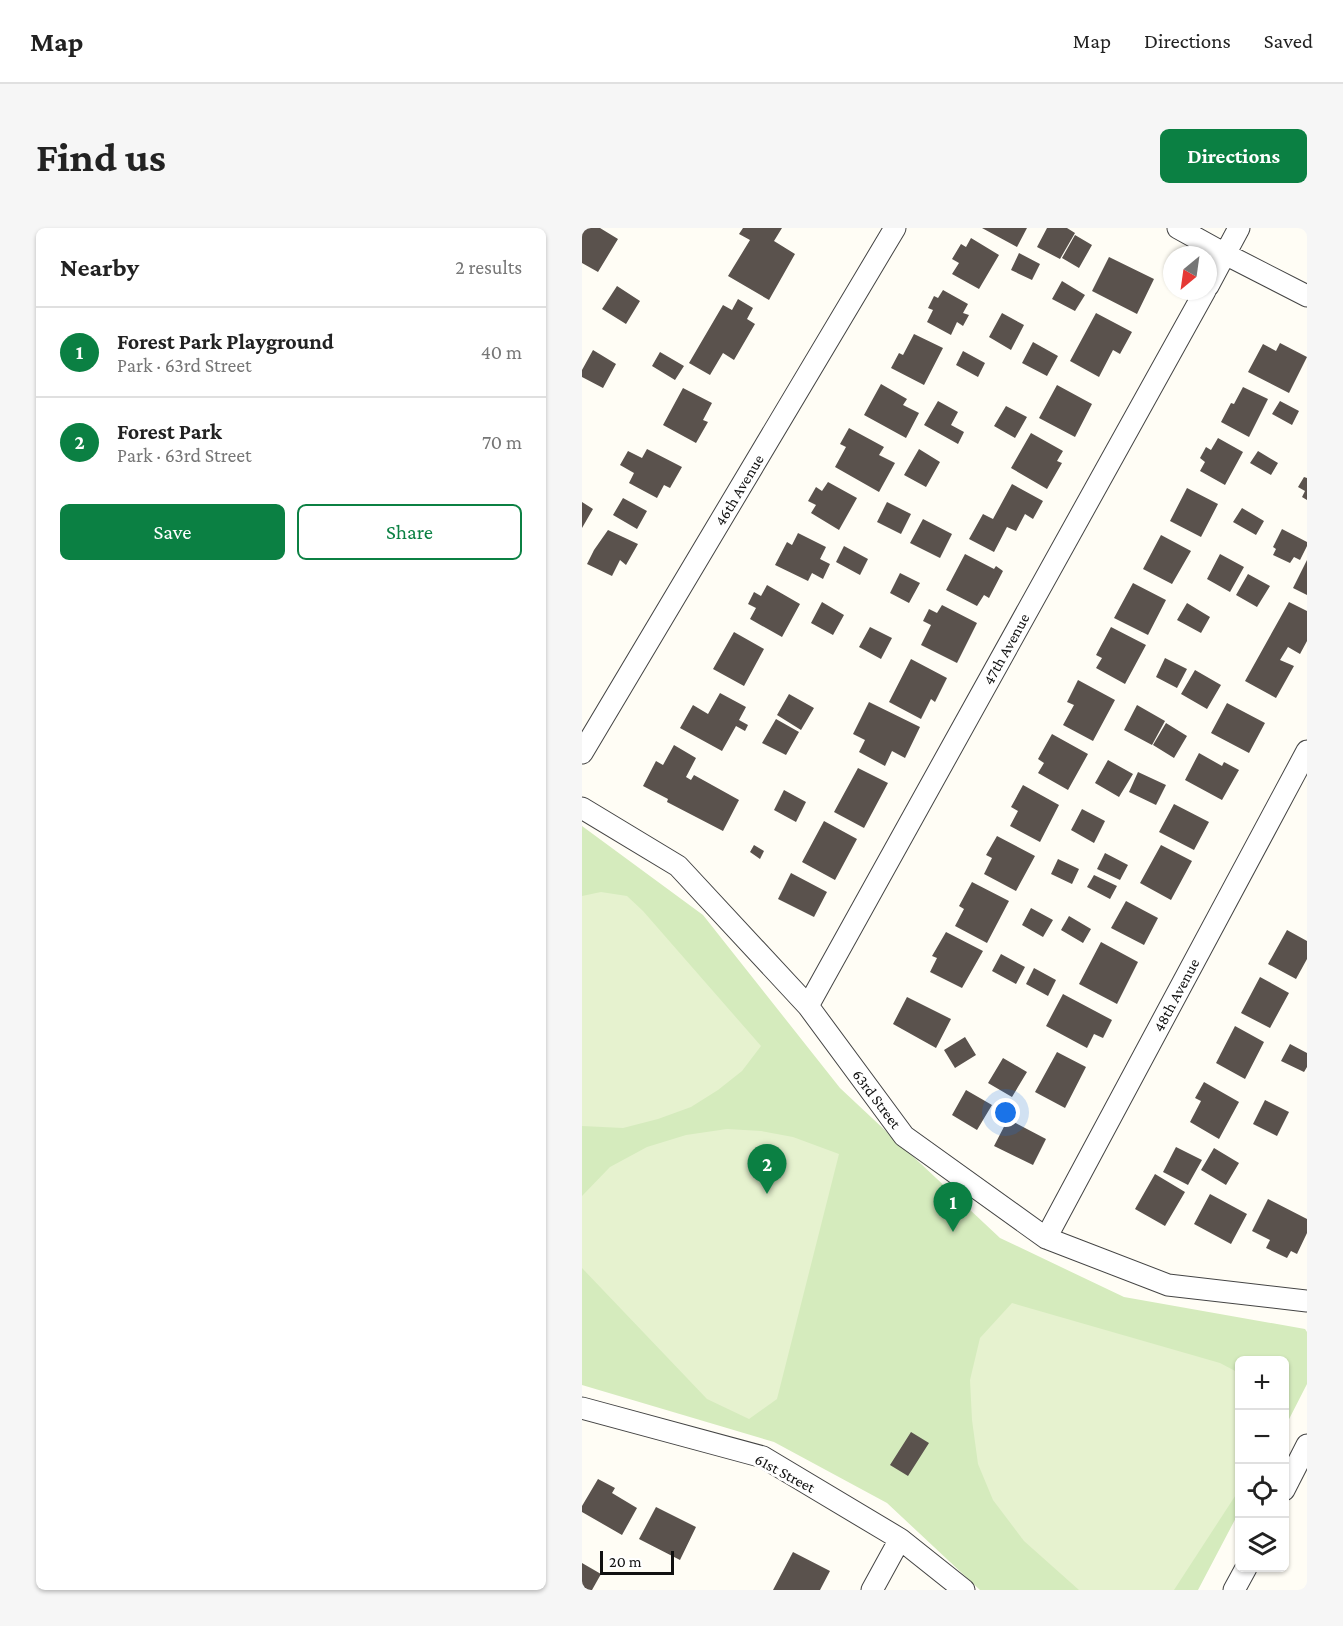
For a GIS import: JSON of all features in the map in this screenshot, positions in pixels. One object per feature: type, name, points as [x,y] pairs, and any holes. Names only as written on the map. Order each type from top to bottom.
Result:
[{"type":"street","name":"46th Avenue","points":[[582,753],[896,228]]},
{"type":"street","points":[[1178,228],[1307,296]]},
{"type":"street","points":[[1217,270],[1239,228]]},
{"type":"street","name":"47th Avenue","points":[[808,1006],[1200,300]]},
{"type":"street","name":"48th Avenue","points":[[1046,1238],[1307,751]]},
{"type":"street","name":"63rd Street","points":[[582,808],[678,866],[808,1006],[904,1136],[1046,1238],[1168,1286],[1307,1301]]},
{"type":"street","name":"61st Street","points":[[582,1408],[763,1457],[900,1539],[964,1590]]},
{"type":"street","points":[[1289,1480],[1307,1446]]},
{"type":"street","points":[[872,1590],[900,1539]]},
{"type":"street","points":[[1234,1590],[1243,1572]]},
{"type":"green space","points":[[582,826],[703,915],[840,1088],[1000,1238],[1124,1297],[1305,1329],[1307,1332],[1307,1384],[1289,1419],[1289,1356],[1235,1356],[1235,1520],[1198,1590],[980,1590],[887,1503],[774,1442],[582,1385]]},
{"type":"green space","points":[[601,892],[627,896],[643,911],[761,1046],[742,1071],[691,1107],[623,1128],[582,1126],[582,896]]},
{"type":"green space","points":[[727,1129],[761,1131],[793,1137],[839,1154],[777,1399],[749,1419],[707,1399],[582,1268],[582,1196],[610,1167],[647,1147],[686,1135]]},
{"type":"green space","points":[[1012,1303],[1220,1363],[1235,1371],[1235,1496],[1174,1590],[1079,1590],[1024,1541],[993,1500],[978,1464],[972,1420],[970,1380],[980,1338]]},
{"type":"building","points":[[582,228],[600,228],[618,239],[598,272],[582,263]]},
{"type":"building","points":[[743,228],[782,228],[774,241],[795,254],[769,300],[728,276],[750,240],[739,234]]},
{"type":"building","points":[[982,228],[1027,228],[1017,247]]},
{"type":"building","points":[[1047,228],[1067,228],[1075,233],[1060,259],[1037,247]]},
{"type":"building","points":[[1075,235],[1092,245],[1079,268],[1062,258]]},
{"type":"building","points":[[971,238],[999,255],[979,289],[952,274],[959,263],[952,259],[961,244],[966,247]]},
{"type":"building","points":[[1019,253],[1040,264],[1032,280],[1011,270]]},
{"type":"building","points":[[1109,257],[1154,279],[1137,314],[1092,291]]},
{"type":"building","points":[[1062,281],[1085,295],[1075,311],[1052,299]]},
{"type":"building","points":[[617,286],[640,301],[626,324],[602,309]]},
{"type":"building","points":[[943,290],[968,304],[963,313],[969,315],[963,326],[957,322],[951,335],[927,322],[933,310],[928,308],[934,296],[938,298]]},
{"type":"building","points":[[738,299],[753,308],[747,319],[755,324],[734,360],[723,353],[710,375],[689,363],[723,305],[732,310]]},
{"type":"building","points":[[1002,313],[1024,325],[1011,350],[989,337]]},
{"type":"building","points":[[1096,313],[1132,332],[1120,354],[1113,350],[1099,377],[1070,361]]},
{"type":"building","points":[[914,334],[943,348],[924,385],[891,368],[899,353],[903,355]]},
{"type":"building","points":[[1033,342],[1058,356],[1047,376],[1022,363]]},
{"type":"building","points":[[1280,343],[1307,357],[1289,393],[1248,372],[1263,344],[1276,351]]},
{"type":"building","points":[[593,350],[616,364],[603,388],[582,377],[582,370]]},
{"type":"building","points":[[963,351],[985,363],[978,377],[956,365]]},
{"type":"building","points":[[660,352],[684,366],[675,380],[652,366]]},
{"type":"building","points":[[881,384],[907,399],[903,405],[919,413],[906,438],[864,415]]},
{"type":"building","points":[[1057,385],[1092,404],[1075,437],[1039,418]]},
{"type":"building","points":[[1243,387],[1268,399],[1249,437],[1221,422]]},
{"type":"building","points":[[683,388],[712,403],[703,420],[708,422],[696,443],[663,425]]},
{"type":"building","points":[[938,401],[958,412],[951,425],[964,432],[958,444],[924,425]]},
{"type":"building","points":[[1280,401],[1299,411],[1292,425],[1272,414]]},
{"type":"building","points":[[1006,406],[1027,417],[1015,438],[994,426]]},
{"type":"building","points":[[849,428],[884,447],[879,455],[895,463],[879,492],[835,467],[846,447],[840,444]]},
{"type":"building","points":[[1031,433],[1063,451],[1057,461],[1062,463],[1047,489],[1011,468]]},
{"type":"building","points":[[1218,438],[1243,452],[1225,485],[1200,471],[1205,462],[1200,458],[1206,447],[1211,450]]},
{"type":"building","points":[[647,449],[682,467],[670,488],[664,485],[657,498],[629,483],[634,473],[620,465],[628,451],[642,458]]},
{"type":"building","points":[[919,449],[940,462],[926,487],[904,475]]},
{"type":"building","points":[[1258,451],[1278,463],[1271,475],[1250,463]]},
{"type":"building","points":[[1304,477],[1307,478],[1307,500],[1302,497],[1305,491],[1298,487]]},
{"type":"building","points":[[828,482],[857,498],[839,530],[811,513],[816,505],[808,501],[816,487],[822,491]]},
{"type":"building","points":[[1012,484],[1043,501],[1033,519],[1025,514],[1016,531],[1007,527],[994,552],[969,539],[983,514],[993,519]]},
{"type":"building","points":[[1187,488],[1218,504],[1201,537],[1170,521]]},
{"type":"building","points":[[623,498],[647,511],[637,529],[613,515]]},
{"type":"building","points":[[582,502],[593,509],[582,528]]},
{"type":"building","points":[[887,502],[911,514],[901,534],[877,522]]},
{"type":"building","points":[[1242,508],[1264,521],[1256,535],[1233,522]]},
{"type":"building","points":[[923,519],[952,534],[940,558],[910,543]]},
{"type":"building","points":[[1282,529],[1307,542],[1300,560],[1294,557],[1290,563],[1273,555],[1276,549],[1273,547]]},
{"type":"building","points":[[608,530],[638,544],[626,565],[620,560],[612,576],[587,564]]},
{"type":"building","points":[[798,533],[826,547],[820,559],[830,564],[823,579],[812,573],[808,581],[775,565],[787,542],[792,545]]},
{"type":"building","points":[[1161,535],[1191,551],[1172,584],[1143,569]]},
{"type":"building","points":[[844,546],[868,559],[860,575],[836,562]]},
{"type":"building","points":[[965,554],[994,569],[996,566],[1003,571],[989,598],[984,595],[977,606],[946,590]]},
{"type":"building","points":[[1220,554],[1244,567],[1230,592],[1207,579]]},
{"type":"building","points":[[1307,560],[1307,595],[1293,588]]},
{"type":"building","points":[[900,573],[920,583],[909,603],[890,593]]},
{"type":"building","points":[[1248,574],[1270,586],[1257,607],[1236,595]]},
{"type":"building","points":[[1133,583],[1166,600],[1148,635],[1114,618]]},
{"type":"building","points":[[767,585],[800,604],[782,637],[750,619],[756,608],[748,604],[754,592],[761,596]]},
{"type":"building","points":[[822,602],[844,615],[833,635],[811,623]]},
{"type":"building","points":[[1289,602],[1307,611],[1307,641],[1300,654],[1288,647],[1280,660],[1294,666],[1276,698],[1245,681]]},
{"type":"building","points":[[1187,603],[1210,617],[1201,633],[1177,620]]},
{"type":"building","points":[[942,605],[977,623],[957,663],[921,645],[931,625],[923,621],[929,609],[937,613]]},
{"type":"building","points":[[870,627],[892,638],[881,659],[859,647]]},
{"type":"building","points":[[1111,627],[1146,645],[1125,684],[1096,668],[1102,658],[1096,655]]},
{"type":"building","points":[[734,632],[764,649],[744,686],[713,669]]},
{"type":"building","points":[[1165,658],[1187,669],[1177,688],[1156,677]]},
{"type":"building","points":[[911,659],[947,678],[935,702],[931,699],[921,719],[889,702]]},
{"type":"building","points":[[1195,670],[1221,685],[1207,709],[1181,694]]},
{"type":"building","points":[[1078,680],[1115,700],[1093,741],[1063,725],[1074,705],[1067,702]]},
{"type":"building","points":[[720,693],[746,707],[739,720],[748,725],[745,731],[736,726],[722,751],[680,728],[693,705],[708,714]]},
{"type":"building","points":[[789,694],[814,708],[801,730],[777,715]]},
{"type":"building","points":[[869,702],[920,727],[905,758],[892,751],[885,766],[859,752],[865,740],[853,734]]},
{"type":"building","points":[[1227,703],[1265,723],[1249,753],[1211,733]]},
{"type":"building","points":[[1137,705],[1165,721],[1152,745],[1124,730]]},
{"type":"building","points":[[776,719],[799,732],[786,755],[762,743]]},
{"type":"building","points":[[1166,723],[1187,736],[1174,758],[1153,745]]},
{"type":"building","points":[[1052,734],[1088,754],[1068,790],[1038,773],[1044,763],[1038,759]]},
{"type":"building","points":[[674,745],[696,758],[686,777],[691,780],[694,775],[739,800],[723,831],[667,802],[668,799],[643,786],[656,761],[663,765]]},
{"type":"building","points":[[1199,753],[1222,766],[1224,762],[1239,770],[1222,800],[1185,780]]},
{"type":"building","points":[[1108,760],[1133,774],[1119,797],[1095,783]]},
{"type":"building","points":[[858,768],[888,783],[864,828],[834,812]]},
{"type":"building","points":[[1138,772],[1166,785],[1156,805],[1129,792]]},
{"type":"building","points":[[1023,785],[1059,805],[1040,842],[1010,826],[1018,811],[1011,807]]},
{"type":"building","points":[[784,790],[806,802],[796,822],[774,810]]},
{"type":"building","points":[[1174,804],[1209,822],[1194,850],[1159,832]]},
{"type":"building","points":[[1082,809],[1105,821],[1094,843],[1071,830]]},
{"type":"building","points":[[824,821],[857,839],[835,880],[802,862]]},
{"type":"building","points":[[997,836],[1035,856],[1016,891],[984,874],[992,858],[986,855]]},
{"type":"building","points":[[754,845],[764,851],[760,859],[750,852]]},
{"type":"building","points":[[1161,845],[1192,861],[1171,900],[1140,883]]},
{"type":"building","points":[[1105,853],[1128,865],[1120,880],[1097,869]]},
{"type":"building","points":[[1058,859],[1079,869],[1072,884],[1051,874]]},
{"type":"building","points":[[791,873],[827,892],[814,917],[778,899]]},
{"type":"building","points":[[1094,875],[1117,886],[1110,899],[1087,887]]},
{"type":"building","points":[[972,882],[1009,901],[987,943],[955,926],[964,909],[959,906]]},
{"type":"building","points":[[1126,901],[1158,918],[1144,945],[1111,928]]},
{"type":"building","points":[[1031,908],[1053,920],[1043,937],[1022,925]]},
{"type":"building","points":[[1069,916],[1091,929],[1083,943],[1061,930]]},
{"type":"building","points":[[1287,930],[1307,941],[1307,959],[1296,979],[1268,964]]},
{"type":"building","points":[[946,932],[983,951],[962,988],[930,972],[937,958],[932,956]]},
{"type":"building","points":[[1101,942],[1138,962],[1117,1004],[1079,984]]},
{"type":"building","points":[[1001,954],[1025,967],[1016,984],[992,971]]},
{"type":"building","points":[[1034,968],[1056,980],[1048,996],[1026,984]]},
{"type":"building","points":[[1260,977],[1289,993],[1270,1028],[1241,1013]]},
{"type":"building","points":[[1063,994],[1112,1020],[1103,1038],[1094,1034],[1087,1048],[1046,1026]]},
{"type":"building","points":[[907,997],[951,1019],[936,1048],[893,1024]]},
{"type":"building","points":[[1235,1026],[1264,1042],[1245,1079],[1216,1063]]},
{"type":"building","points":[[965,1037],[976,1055],[955,1068],[944,1050]]},
{"type":"building","points":[[1290,1044],[1307,1053],[1307,1067],[1304,1072],[1281,1061]]},
{"type":"building","points":[[1057,1052],[1086,1067],[1065,1108],[1035,1092]]},
{"type":"building","points":[[1003,1058],[1027,1072],[1012,1097],[988,1083]]},
{"type":"building","points":[[1204,1082],[1239,1102],[1219,1139],[1190,1122],[1201,1101],[1195,1098]]},
{"type":"building","points":[[966,1090],[992,1105],[977,1130],[952,1115]]},
{"type":"building","points":[[1265,1100],[1289,1112],[1277,1136],[1253,1124]]},
{"type":"building","points":[[1008,1119],[1046,1139],[1033,1165],[994,1146]]},
{"type":"building","points":[[1176,1147],[1202,1160],[1188,1185],[1163,1172]]},
{"type":"building","points":[[1214,1148],[1239,1163],[1226,1185],[1201,1170]]},
{"type":"building","points":[[1155,1174],[1185,1192],[1165,1226],[1135,1209]]},
{"type":"building","points":[[1210,1194],[1247,1214],[1231,1244],[1194,1224]]},
{"type":"building","points":[[1268,1199],[1307,1219],[1307,1233],[1297,1254],[1291,1251],[1287,1258],[1266,1248],[1270,1240],[1252,1231]]},
{"type":"building","points":[[911,1432],[929,1443],[908,1476],[890,1465]]},
{"type":"building","points":[[598,1479],[615,1488],[612,1493],[637,1508],[622,1535],[582,1512],[582,1506]]},
{"type":"building","points":[[656,1507],[696,1527],[680,1560],[639,1539]]},
{"type":"building","points":[[793,1552],[830,1571],[820,1590],[773,1590]]},
{"type":"building","points":[[582,1563],[601,1574],[592,1590],[582,1587]]},
{"type":"place","name":"Forest Park","points":[[767,1194]]},
{"type":"place","name":"Forest Park Playground","points":[[953,1232]]}]
